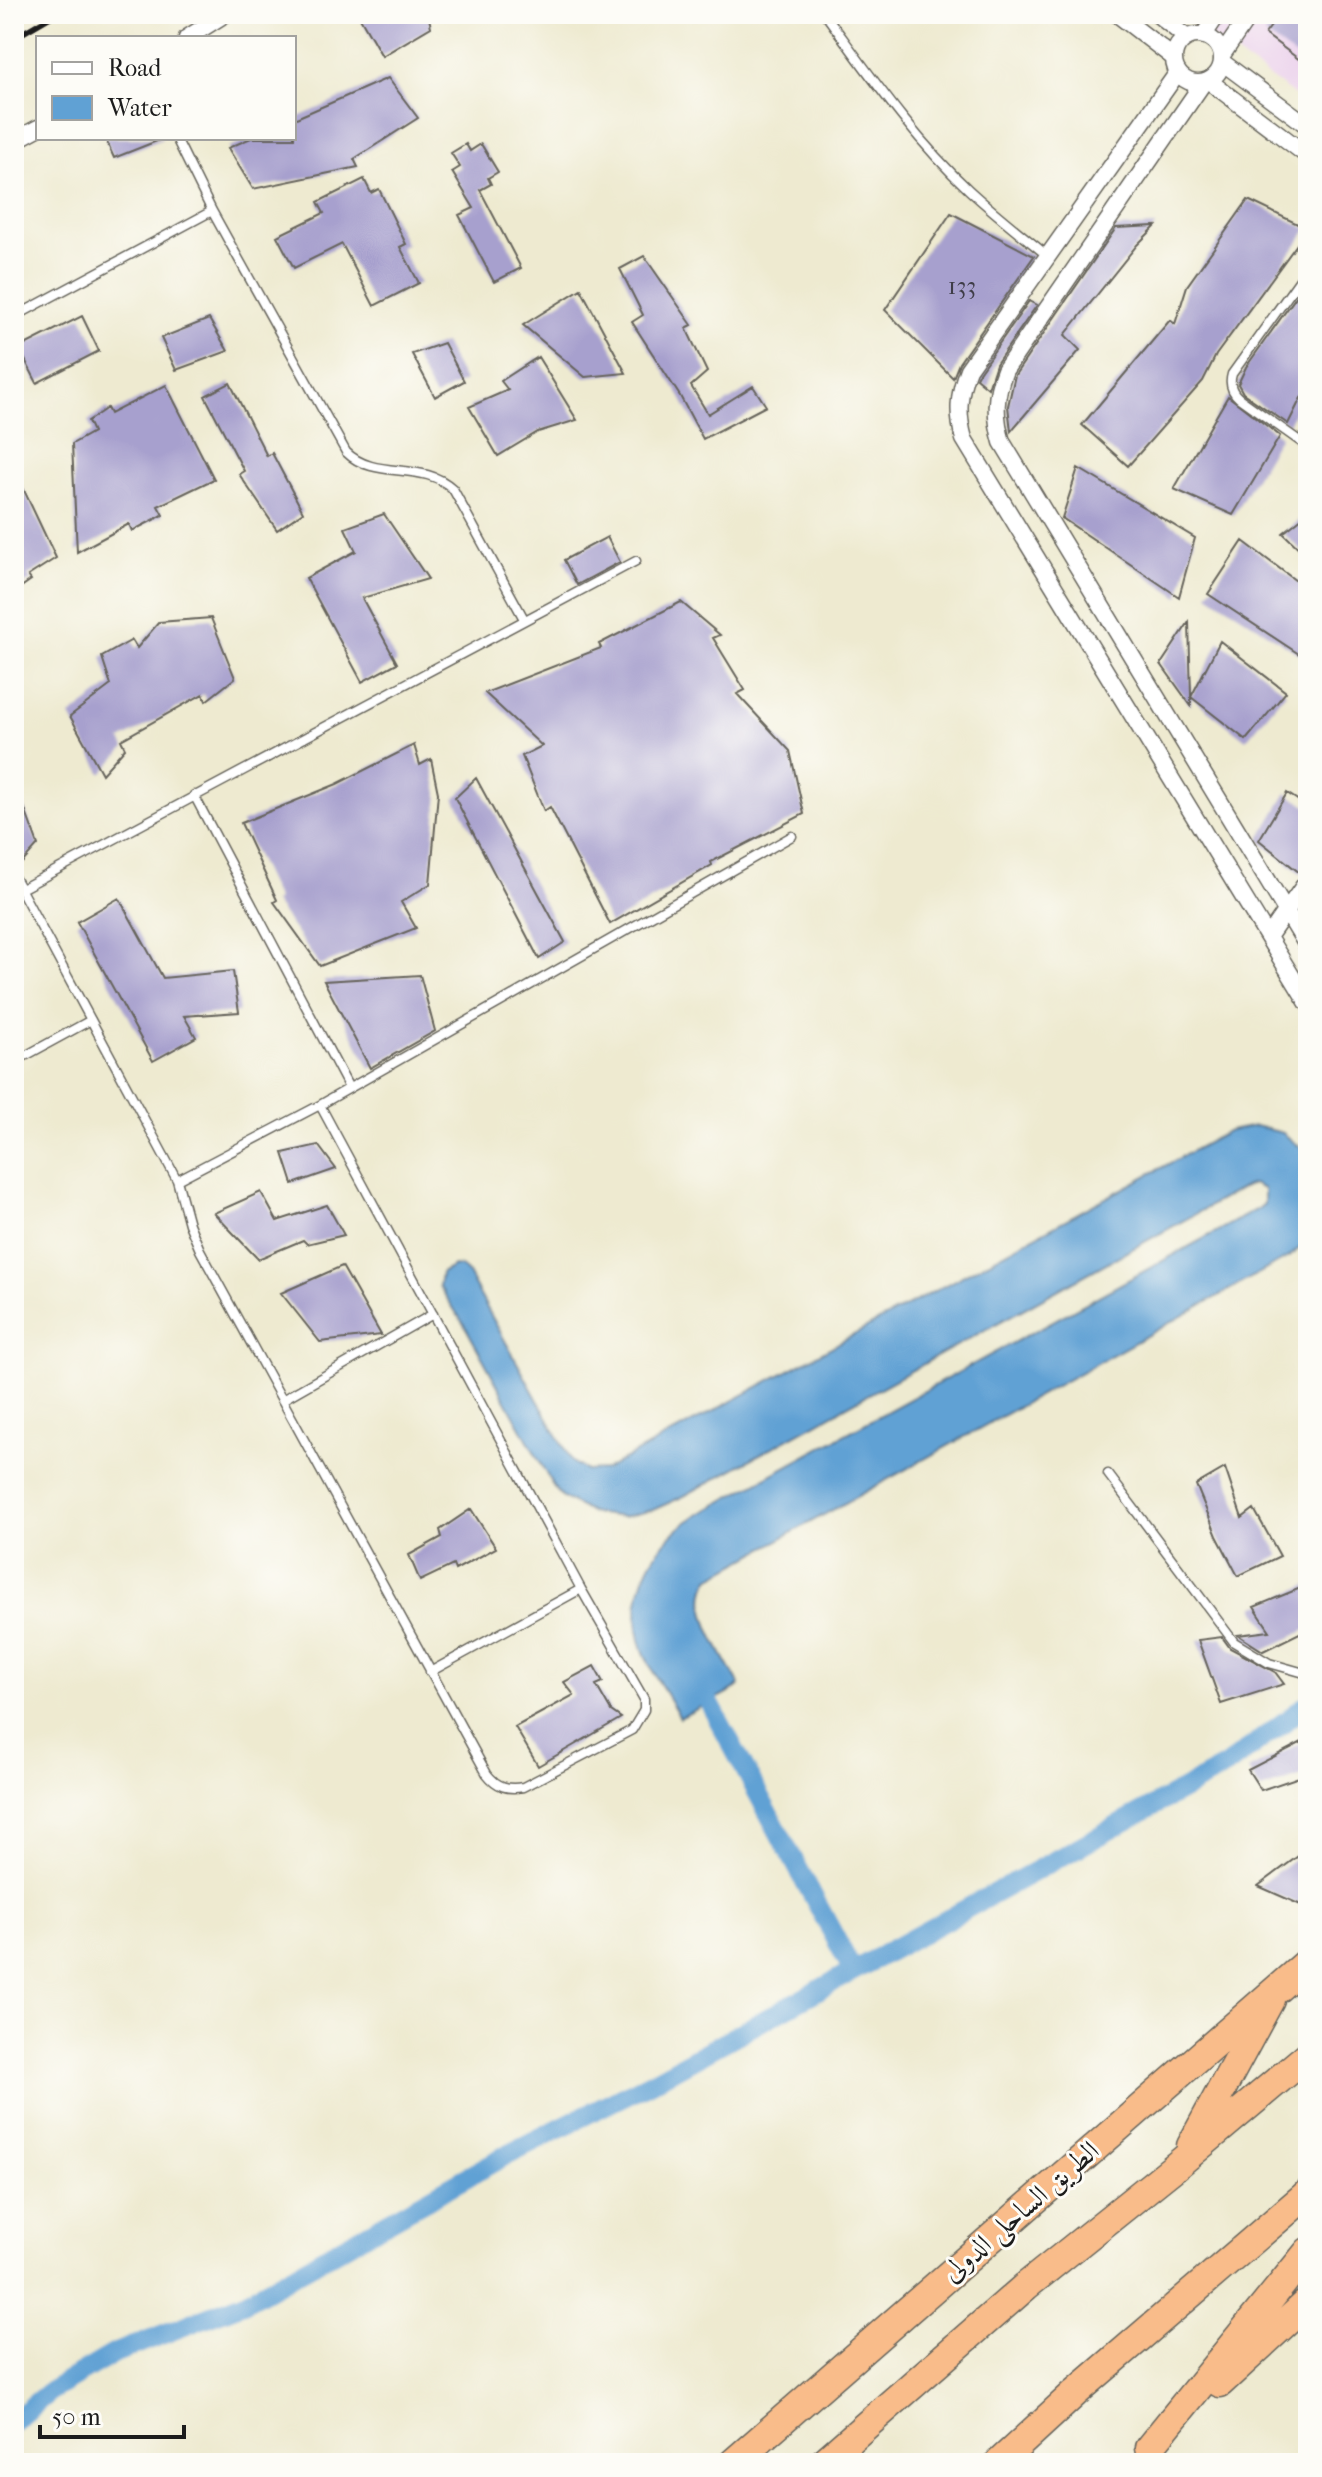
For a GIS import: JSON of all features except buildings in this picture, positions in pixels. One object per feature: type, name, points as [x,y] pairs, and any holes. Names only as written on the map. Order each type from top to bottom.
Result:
[{"type":"highway","name":"الطريق الساحلى الدولى","points":[[733,2463],[1279,1984],[1308,1962]]},
{"type":"highway","points":[[1182,2161],[1279,1984]]},
{"type":"highway","points":[[823,2463],[1026,2286],[1308,2055]]},
{"type":"highway","points":[[999,2463],[1075,2393],[1308,2193]]},
{"type":"highway","points":[[1141,2455],[1308,2252]]},
{"type":"highway","points":[[1141,2455],[1308,2302]]},
{"type":"street","points":[[190,36],[225,14]]},
{"type":"street","points":[[1117,14],[1176,65],[1185,79],[1206,82],[1308,156]]},
{"type":"street","points":[[1157,14],[1195,37],[1216,42],[1222,58],[1308,126]]},
{"type":"street","points":[[1218,14],[1195,37],[1178,46],[1176,65],[1049,257],[968,369],[961,386],[959,422],[964,439],[1308,1003]]},
{"type":"street","points":[[1250,14],[1222,58],[1220,70],[1206,82],[1005,370],[995,405],[996,424],[1002,442],[1286,911],[1306,938],[1284,963]]},
{"type":"street","points":[[14,141],[36,129]]},
{"type":"street","points":[[1268,937],[1308,880]]},
{"type":"lane","points":[[825,14],[927,147],[969,190],[1049,257]]},
{"type":"lane","points":[[177,140],[212,211],[346,452],[363,464],[425,473],[445,481],[453,489],[524,619]]},
{"type":"lane","points":[[14,317],[212,211]]},
{"type":"lane","points":[[1308,268],[1230,381],[1239,398],[1308,447]]},
{"type":"lane","points":[[21,889],[636,561]]},
{"type":"lane","points":[[194,795],[349,1088]]},
{"type":"lane","points":[[177,1180],[320,1105],[792,836]]},
{"type":"lane","points":[[14,877],[177,1180],[181,1200],[200,1250],[487,1774],[494,1783],[512,1789],[523,1787],[625,1734],[639,1721],[644,1710],[644,1699],[581,1589],[320,1105]]},
{"type":"lane","points":[[14,1062],[91,1020]]},
{"type":"lane","points":[[282,1400],[433,1314]]},
{"type":"lane","points":[[1108,1474],[1234,1642],[1269,1663],[1308,1674]]},
{"type":"lane","points":[[430,1672],[581,1589]]},
{"type":"shaded area","points":[[1180,14],[1308,14],[1308,105]]},
{"type":"water","points":[[1255,1126],[1283,1133],[1308,1154],[1307,1242],[1290,1256],[710,1578],[704,1590],[706,1618],[740,1686],[680,1718],[647,1660],[637,1621],[638,1602],[649,1566],[671,1536],[701,1513],[1258,1209],[1264,1204],[1264,1189],[1253,1184],[1246,1186],[684,1496],[653,1510],[623,1517],[592,1513],[563,1498],[554,1488],[465,1326],[439,1286],[441,1273],[454,1266],[467,1272],[572,1462],[587,1471],[605,1470],[1229,1131]]},
{"type":"waterway","points":[[696,1678],[853,1971]]},
{"type":"waterway","points":[[14,2421],[49,2392],[115,2353],[243,2303],[508,2154],[653,2081],[1226,1766],[1308,1704]]},
{"type":"railway","points":[[14,38],[55,14]]}]
